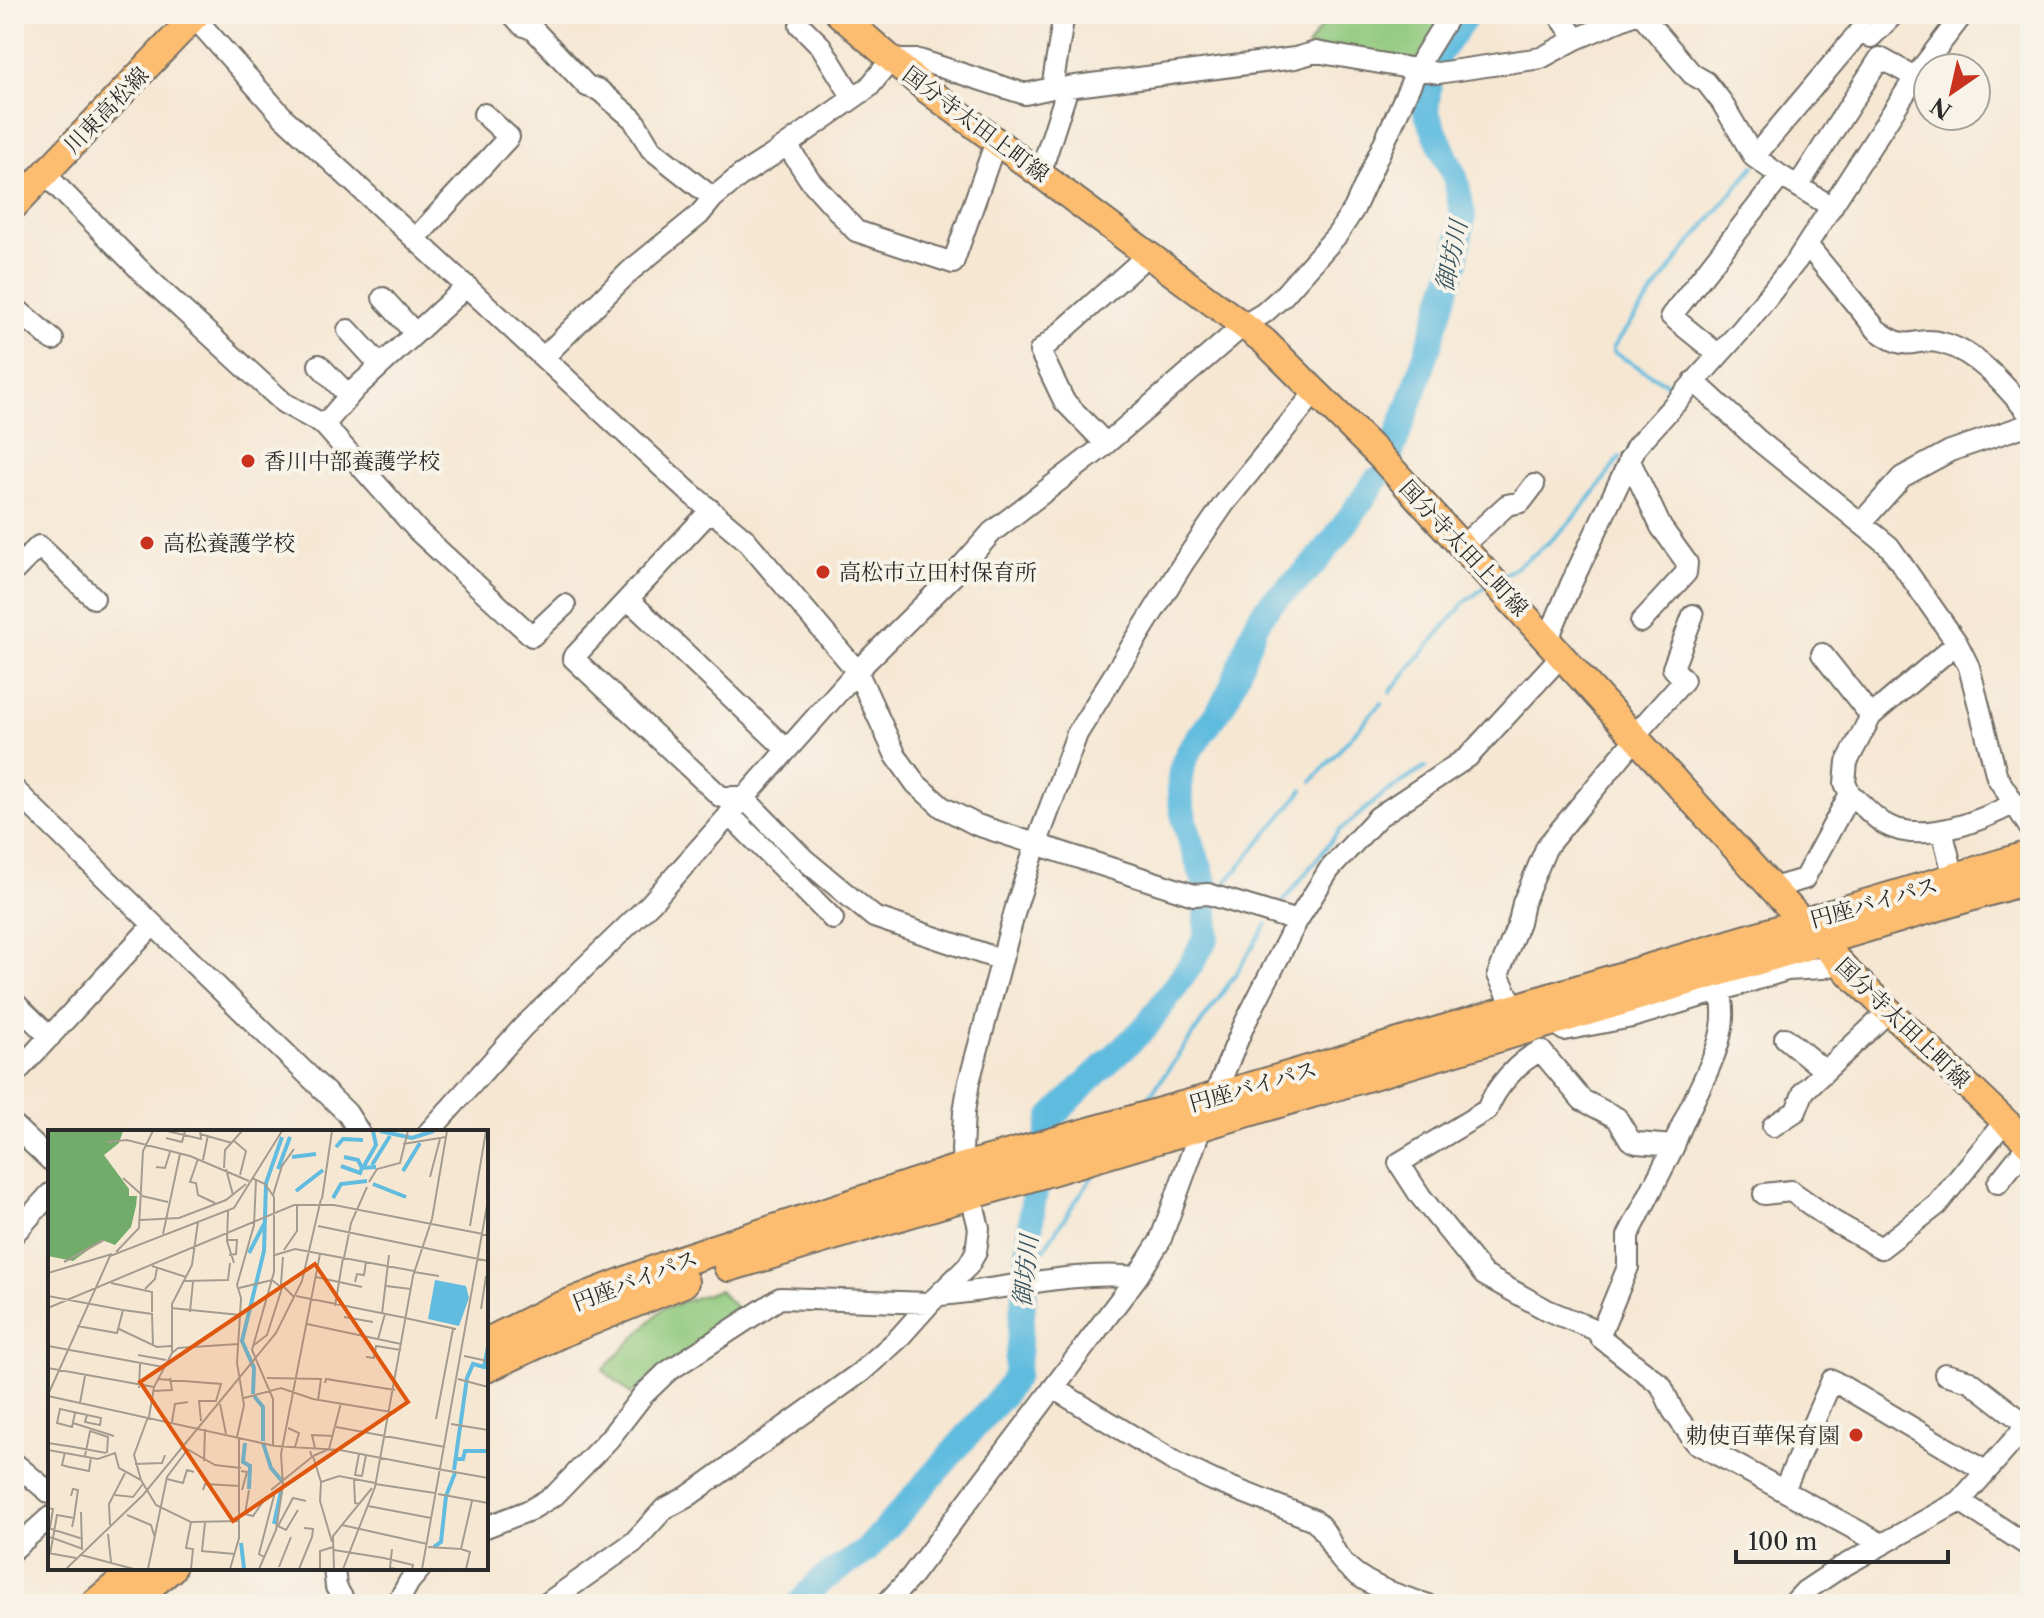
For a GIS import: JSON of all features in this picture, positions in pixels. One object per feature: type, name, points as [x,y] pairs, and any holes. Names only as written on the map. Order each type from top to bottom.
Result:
[{"type":"highway","name":"円座バイパス","points":[[488,1343],[552,1311],[680,1261],[1029,1163],[1215,1097],[1515,1009],[1821,942],[1954,878],[2030,856]]},
{"type":"highway","name":"円座バイパス","points":[[1062,1153],[1200,1132],[2030,878]]},
{"type":"highway","name":"円座バイパス","points":[[488,1366],[563,1331],[688,1280],[968,1180]]},
{"type":"highway","points":[[96,1604],[137,1570]]},
{"type":"highway","points":[[126,1604],[168,1570]]},
{"type":"main road","name":"国分寺太田上町線","points":[[839,14],[891,60],[996,141],[1244,325],[1316,391],[1555,647],[1821,942],[2029,1145]]},
{"type":"main road","name":"川東高松線","points":[[14,206],[195,16]]},
{"type":"street","points":[[512,14],[522,25],[534,30],[587,86],[599,90],[633,119],[651,149],[713,198]]},
{"type":"street","points":[[1040,174],[1060,88],[1064,14]]},
{"type":"street","points":[[431,1130],[522,1028],[651,903],[857,671],[911,620],[992,532],[1106,444],[1244,325],[1283,296],[1340,231],[1356,205],[1428,72],[1450,14]]},
{"type":"street","points":[[1558,14],[1576,39]]},
{"type":"street","points":[[544,357],[630,271],[699,215],[713,198],[741,175],[869,87],[891,60],[919,60],[1025,94],[1295,58],[1316,52],[1428,72],[1541,58],[1635,14]]},
{"type":"street","points":[[1641,14],[1692,74],[1706,82],[1754,157],[1832,207]]},
{"type":"street","points":[[1754,157],[1861,30],[1871,37],[1894,14]]},
{"type":"street","points":[[1934,52],[1963,14]]},
{"type":"street","points":[[195,16],[284,118],[746,540],[857,671],[896,756],[916,784],[942,807],[977,825],[1036,845],[1194,895],[1208,894],[1297,921]]},
{"type":"street","points":[[800,25],[821,46],[853,98]]},
{"type":"street","points":[[1719,355],[1671,316],[1789,181],[1880,58],[1912,75]]},
{"type":"street","points":[[886,1604],[910,1578],[1137,1277],[1160,1241],[1244,1025],[1297,921],[1329,870],[1378,817],[1468,757],[1555,647],[1636,447],[1764,303],[1807,245],[1912,82]]},
{"type":"street","points":[[415,239],[509,137],[484,114]]},
{"type":"street","points":[[787,145],[810,180],[856,231],[953,263],[996,141]]},
{"type":"street","points":[[45,174],[149,279],[284,403],[324,425],[419,532],[532,636],[565,605]]},
{"type":"street","points":[[1807,245],[1877,330],[1892,341],[1908,346],[1931,341],[1969,356],[2009,390],[2030,415]]},
{"type":"street","points":[[1106,444],[1064,401],[1040,351],[1149,254]]},
{"type":"street","points":[[324,425],[380,365],[467,286]]},
{"type":"street","points":[[383,298],[415,333]]},
{"type":"street","points":[[14,307],[53,340]]},
{"type":"street","points":[[348,330],[380,365]]},
{"type":"street","points":[[319,365],[349,396]]},
{"type":"street","points":[[1694,381],[1758,440],[1889,546],[1957,643],[1969,667],[1997,777],[2024,814],[1942,830],[1915,831],[1885,824],[1850,794],[1845,783],[1847,762],[1871,716],[1957,643]]},
{"type":"street","points":[[546,1604],[634,1542],[664,1509],[687,1497],[861,1372],[897,1340],[968,1266],[976,1252],[979,1228],[968,1180],[964,1112],[1002,960],[1036,845],[1077,734],[1180,568],[1224,504],[1316,391]]},
{"type":"street","points":[[1861,523],[1902,477],[1971,442],[2030,424]]},
{"type":"street","points":[[1629,459],[1661,527],[1687,563],[1686,573],[1641,622]]},
{"type":"street","points":[[1462,546],[1507,505],[1521,502],[1534,485]]},
{"type":"street","points":[[711,510],[573,658],[721,797],[743,797],[804,859],[874,917],[1002,960]]},
{"type":"street","points":[[14,571],[39,546],[94,598]]},
{"type":"street","points":[[628,599],[787,750]]},
{"type":"street","points":[[1515,1009],[1498,975],[1547,846],[1684,680],[1673,668],[1693,615]]},
{"type":"street","points":[[1822,654],[1871,716]]},
{"type":"street","points":[[14,789],[347,1113],[358,1130]]},
{"type":"street","points":[[1773,888],[1804,879],[1850,794]]},
{"type":"street","points":[[729,814],[833,919]]},
{"type":"street","points":[[1942,830],[1954,878]]},
{"type":"street","points":[[14,1075],[153,925]]},
{"type":"street","points":[[1200,1132],[1479,1057],[1557,1031],[1632,1017],[1787,970],[1823,968],[1821,942]]},
{"type":"street","points":[[1600,1335],[1628,1267],[1628,1236],[1674,1146],[1718,1045],[1723,1026],[1723,1000],[1719,991]]},
{"type":"street","points":[[14,1002],[50,1037]]},
{"type":"street","points":[[1773,1126],[1796,1111],[1804,1091],[1889,1011]]},
{"type":"street","points":[[1785,1038],[1825,1071]]},
{"type":"street","points":[[1674,1146],[1630,1140],[1617,1118],[1582,1100],[1541,1051],[1520,1066],[1492,1098],[1487,1110],[1399,1163],[1421,1197],[1484,1275],[1547,1310],[1596,1330],[1601,1338],[1661,1385],[1673,1411],[1696,1443],[1882,1544]]},
{"type":"street","points":[[1764,1194],[1791,1191],[1833,1221],[1881,1248],[1937,1205],[2005,1121]]},
{"type":"street","points":[[14,1126],[48,1158]]},
{"type":"street","points":[[1998,1183],[2029,1145]]},
{"type":"street","points":[[14,1234],[48,1196]]},
{"type":"street","points":[[488,1526],[530,1510],[555,1495],[667,1372],[780,1298],[935,1299],[1022,1283],[1116,1274],[1137,1277]]},
{"type":"street","points":[[1793,1604],[1805,1591],[1960,1501],[2028,1424],[1970,1381],[1945,1374]]},
{"type":"street","points":[[1784,1490],[1832,1380],[1985,1471]]},
{"type":"street","points":[[1053,1388],[1177,1463],[1314,1520],[1324,1527],[1349,1569],[1391,1594],[1426,1604]]},
{"type":"street","points":[[14,1463],[48,1491]]},
{"type":"street","points":[[1960,1501],[2030,1547]]},
{"type":"street","points":[[14,1548],[48,1519]]},
{"type":"street","points":[[334,1570],[336,1587],[346,1604]]},
{"type":"street","points":[[397,1604],[419,1570]]},
{"type":"green space","points":[[1330,14],[1445,14],[1418,60],[1307,47]]},
{"type":"green space","points":[[719,1290],[741,1313],[631,1394],[603,1370],[662,1309]]},
{"type":"waterway","name":"御坊川","points":[[1389,458],[1455,264],[1463,216],[1456,180],[1426,112],[1429,83],[1439,53],[1468,14]]},
{"type":"waterway","points":[[1660,406],[1669,385],[1613,352],[1613,347],[1684,251],[1754,166]]},
{"type":"waterway","points":[[1502,576],[1540,550],[1568,524],[1620,457]]},
{"type":"waterway","name":"御坊川","points":[[1206,886],[1181,805],[1180,779],[1185,759],[1228,696],[1253,631],[1263,614],[1324,552],[1376,480]]},
{"type":"waterway","points":[[1390,692],[1464,603],[1485,587]]},
{"type":"waterway","points":[[1312,781],[1381,703]]},
{"type":"waterway","points":[[1280,906],[1338,832],[1385,793],[1426,767]]},
{"type":"waterway","points":[[1220,890],[1303,790]]},
{"type":"waterway","name":"御坊川","points":[[799,1604],[820,1581],[866,1551],[1002,1396],[1016,1375],[1033,1202],[1052,1117],[1146,1027],[1192,963],[1207,936],[1206,910]]},
{"type":"waterway","points":[[1144,1104],[1267,924]]},
{"type":"waterway","points":[[1026,1271],[1098,1168]]},
{"type":"place","name":"香川中部養護学校","points":[[248,461]]},
{"type":"place","name":"高松養護学校","points":[[147,543]]},
{"type":"place","name":"高松市立田村保育所","points":[[823,572]]},
{"type":"place","name":"勅使百華保育園","points":[[1856,1435]]}]
